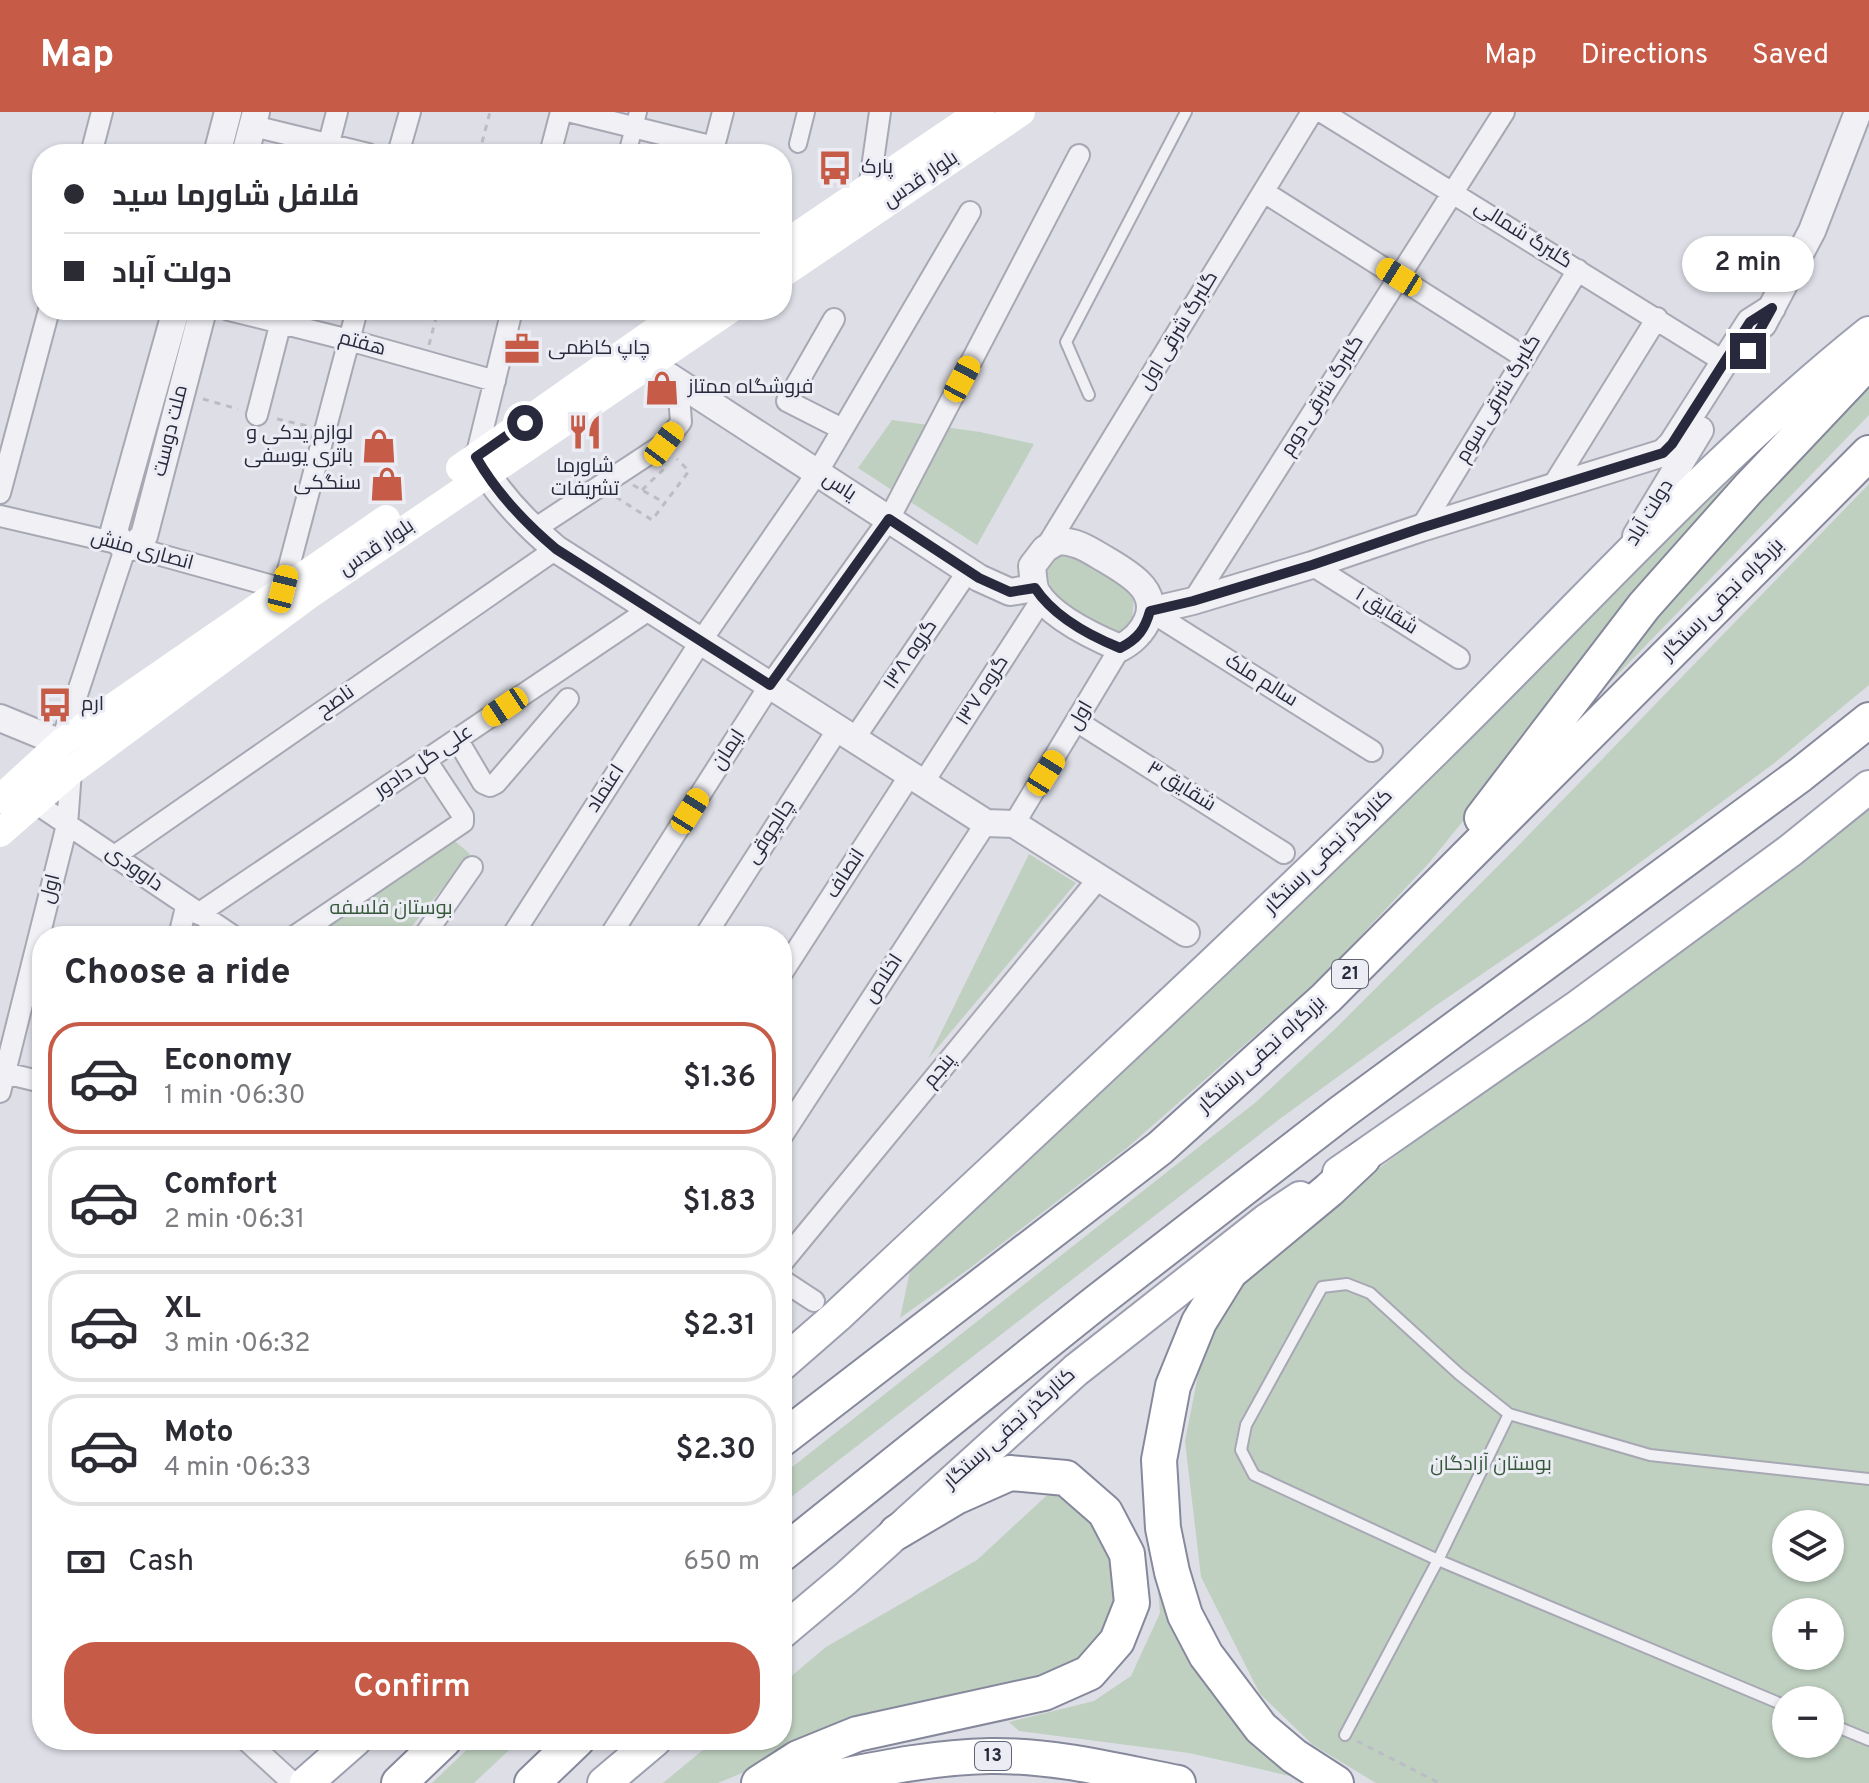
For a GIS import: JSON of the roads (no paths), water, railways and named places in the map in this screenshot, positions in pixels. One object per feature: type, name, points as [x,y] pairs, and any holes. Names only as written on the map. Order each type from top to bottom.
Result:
[{"type":"highway","points":[[1416,908],[1644,606],[1748,489],[1869,361]]},
{"type":"highway","name":"بزرگراه نجفی رستگار","points":[[792,1431],[1160,1148],[1326,998],[1869,453]]},
{"type":"highway","points":[[792,1546],[1342,1112],[1800,775],[1869,720]]},
{"type":"highway","points":[[1336,1783],[1294,1756],[1261,1728],[1206,1655],[1185,1615],[1172,1572],[1163,1528],[1159,1460],[1173,1386],[1199,1322],[1230,1272],[1363,1158]]},
{"type":"highway","points":[[759,1783],[798,1758],[857,1734],[933,1720],[1044,1693],[1089,1673],[1117,1641],[1132,1603],[1127,1554],[1105,1512],[1066,1478],[1010,1473],[956,1497],[897,1532]]},
{"type":"highway","points":[[399,1783],[434,1750]]},
{"type":"highway","points":[[532,1783],[567,1750]]},
{"type":"highway","name":"13","points":[[808,1783],[923,1761],[991,1756],[1062,1760],[1178,1783]]},
{"type":"main road","name":"بلوار قدس","points":[[792,239],[980,112]]},
{"type":"main road","name":"بلوار قدس","points":[[792,267],[1021,112]]},
{"type":"main road","name":"بلوار قدس","points":[[0,833],[71,771],[481,466],[668,320]]},
{"type":"main road","name":"بلوار قدس","points":[[0,799],[61,743],[283,589],[650,364],[714,320]]},
{"type":"main road","name":"کنارگذر نجفی رستگار","points":[[792,1355],[1435,750],[1732,452],[1869,333]]},
{"type":"main road","name":"کنارگذر نجفی رستگار","points":[[792,1623],[1076,1370],[1267,1220],[1363,1158],[1579,1006],[1791,850],[1869,787]]},
{"type":"main road","points":[[306,1783],[344,1750]]},
{"type":"main road","points":[[604,1783],[643,1750]]},
{"type":"street","points":[[94,144],[102,112]]},
{"type":"street","points":[[220,144],[228,112]]},
{"type":"street","points":[[328,144],[337,112]]},
{"type":"street","points":[[401,144],[410,112]]},
{"type":"street","points":[[553,144],[561,112]]},
{"type":"street","points":[[572,112],[636,120],[698,144]]},
{"type":"street","points":[[715,144],[723,112]]},
{"type":"street","points":[[798,144],[806,112]]},
{"type":"street","points":[[869,189],[880,112]]},
{"type":"street","name":"گلبرگ شرقی اول","points":[[1045,549],[1312,112]]},
{"type":"street","name":"گلبرگ شمالی","points":[[1322,112],[1723,361]]},
{"type":"street","name":"گلبرگ شرقی دوم","points":[[1193,601],[1504,112]]},
{"type":"street","name":"دولت آباد","points":[[1614,571],[1772,308],[1812,231],[1858,112]]},
{"type":"street","points":[[248,144],[254,119],[315,144]]},
{"type":"street","points":[[630,144],[636,120]]},
{"type":"street","points":[[874,147],[897,155],[917,155]]},
{"type":"street","name":"ایمان","points":[[616,926],[770,685],[889,519],[1079,155]]},
{"type":"street","points":[[1264,192],[1524,357]]},
{"type":"street","points":[[701,641],[817,473],[970,212]]},
{"type":"street","name":"گلبرگ شرقی سوم","points":[[1421,528],[1578,270]]},
{"type":"street","points":[[1150,611],[1312,565],[1663,453],[1672,444],[1750,322],[1772,308]]},
{"type":"street","points":[[1552,487],[1657,318]]},
{"type":"street","points":[[834,319],[787,401],[842,429]]},
{"type":"street","points":[[0,493],[46,320]]},
{"type":"street","name":"ملت دوست","points":[[173,320],[114,531],[127,546],[144,536],[200,320]]},
{"type":"street","points":[[257,415],[281,320]]},
{"type":"street","name":"هفتم","points":[[293,320],[349,340],[495,381]]},
{"type":"street","points":[[283,589],[354,320]]},
{"type":"street","points":[[510,320],[495,381],[481,466],[533,530],[556,549],[986,823],[1014,824],[1186,933]]},
{"type":"street","name":"یاس","points":[[650,364],[968,571],[1010,592],[1038,594]]},
{"type":"street","points":[[533,530],[608,481],[670,451],[681,422],[678,382]]},
{"type":"street","name":"انصاری منش","points":[[0,516],[127,546],[283,589]]},
{"type":"street","points":[[1058,541],[1073,541],[1141,584],[1150,611],[1145,628],[1133,641],[1120,648],[1076,627],[1038,594],[1032,566],[1045,549],[1058,541]]},
{"type":"street","points":[[71,771],[61,743],[127,546]]},
{"type":"street","name":"ناصح","points":[[116,855],[556,549]]},
{"type":"street","name":"شقایق ۱","points":[[1312,565],[1459,658]]},
{"type":"street","name":"گروه ۱۳۸","points":[[846,734],[968,571]]},
{"type":"street","name":"گروه ۱۳۷","points":[[917,779],[1038,594]]},
{"type":"street","name":"علی گل دادور","points":[[192,910],[426,760],[650,609]]},
{"type":"street","name":"سالم ملک","points":[[1150,611],[1372,751]]},
{"type":"street","name":"اعتماد","points":[[518,926],[701,641]]},
{"type":"street","name":"اول","points":[[1014,824],[1120,648]]},
{"type":"street","points":[[457,739],[483,783],[490,786],[496,783],[568,699]]},
{"type":"street","points":[[0,718],[61,743]]},
{"type":"street","name":"شقایق ۳","points":[[1078,722],[1284,853]]},
{"type":"street","name":"چالچوقی","points":[[712,926],[846,734]]},
{"type":"street","points":[[310,926],[463,822],[463,816],[426,760]]},
{"type":"street","name":"اول","points":[[42,926],[67,825],[71,771]]},
{"type":"street","name":"انصاف","points":[[792,959],[917,779]]},
{"type":"street","name":"داوودی","points":[[34,802],[217,926]]},
{"type":"street","name":"اخلاص","points":[[792,1121],[986,823]]},
{"type":"street","points":[[431,926],[472,867]]},
{"type":"street","name":"پنجم","points":[[792,1251],[1099,878]]},
{"type":"street","points":[[184,926],[192,910]]},
{"type":"street","name":"اول","points":[[3,1083],[32,966]]},
{"type":"street","points":[[3,1083],[32,1082]]},
{"type":"street","points":[[792,1287],[814,1301]]},
{"type":"street","points":[[257,1750],[293,1783]]},
{"type":"lane","points":[[1089,395],[1066,342],[1186,112]]},
{"type":"lane","points":[[1772,1700],[1438,1560],[1254,1475],[1241,1450],[1246,1425],[1322,1287],[1347,1284],[1370,1293],[1459,1374],[1509,1414],[1650,1455],[1869,1479]]},
{"type":"lane","points":[[1345,1735],[1438,1560],[1509,1414]]},
{"type":"lane","points":[[1844,1730],[1869,1740]]},
{"type":"place","name":"پارک","points":[[835,168]]},
{"type":"place","name":"چاپ كاظمى","points":[[522,349]]},
{"type":"place","name":"فروشگاه ممتاز","points":[[662,388]]},
{"type":"place","name":"شاورما تشریفات","points":[[585,432]]},
{"type":"place","name":"لوازم یدکی و باتری یوسفی","points":[[379,446]]},
{"type":"place","name":"سنگکی","points":[[387,484]]},
{"type":"place","name":"ارم","points":[[55,705]]},
{"type":"park label","name":"بوستان فلسفه","points":[[391,909]]},
{"type":"park label","name":"بوستان آزادگان","points":[[1491,1465]]}]
